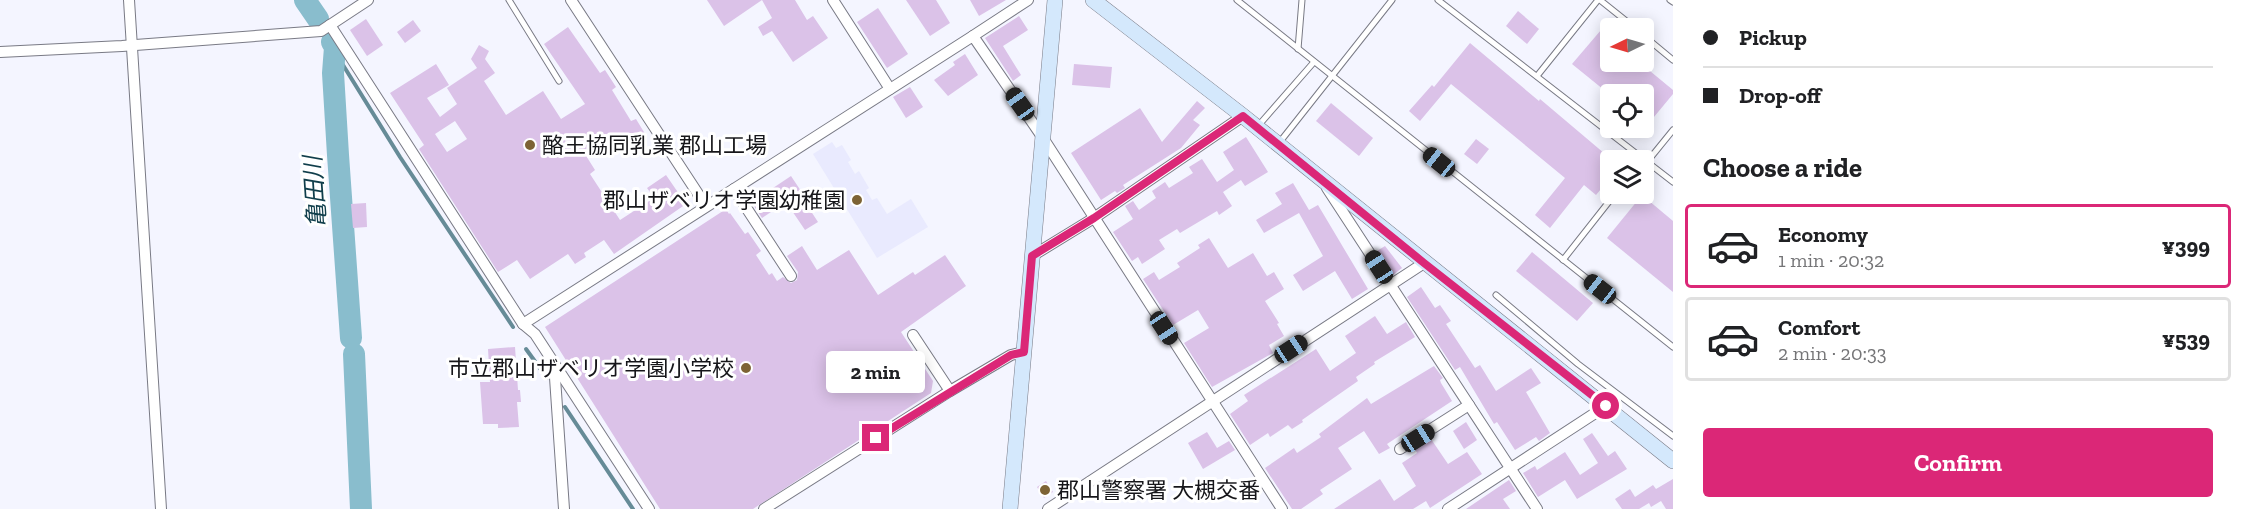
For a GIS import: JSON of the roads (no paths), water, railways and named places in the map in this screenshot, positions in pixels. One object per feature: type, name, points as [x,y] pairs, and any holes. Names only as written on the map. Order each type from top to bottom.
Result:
[{"type":"street","points":[[129,0],[161,509]]},
{"type":"street","points":[[0,52],[321,31],[368,0]]},
{"type":"street","points":[[571,0],[706,206]]},
{"type":"street","points":[[833,0],[890,89]]},
{"type":"street","points":[[524,324],[1028,0]]},
{"type":"street","points":[[1010,509],[1055,0]]},
{"type":"street","points":[[1093,0],[1257,127],[1673,461]]},
{"type":"street","points":[[330,25],[524,324],[535,334],[648,509]]},
{"type":"street","points":[[973,36],[1043,138],[1282,509]]},
{"type":"street","points":[[1032,256],[1094,218],[1243,116]]},
{"type":"street","points":[[1322,180],[1537,509]]},
{"type":"street","points":[[734,189],[791,276]]},
{"type":"street","points":[[1048,509],[1424,263]]},
{"type":"street","points":[[913,335],[950,391]]},
{"type":"street","points":[[764,509],[950,391],[1011,355],[1024,352]]},
{"type":"street","points":[[554,363],[564,509]]},
{"type":"street","points":[[1400,448],[1470,405]]},
{"type":"street","points":[[1448,509],[1606,406]]},
{"type":"lane","points":[[509,0],[559,81]]},
{"type":"lane","points":[[1237,0],[1673,347]]},
{"type":"lane","points":[[1298,49],[1302,0]]},
{"type":"lane","points":[[1278,144],[1392,0]]},
{"type":"lane","points":[[1438,0],[1631,150]]},
{"type":"lane","points":[[1537,76],[1599,0],[1622,18]]},
{"type":"lane","points":[[1654,44],[1673,60]]},
{"type":"lane","points":[[1257,127],[1314,62]]},
{"type":"lane","points":[[1654,150],[1673,130]]},
{"type":"lane","points":[[1654,168],[1673,182]]},
{"type":"lane","points":[[1563,260],[1607,204]]},
{"type":"lane","points":[[1496,295],[1578,364],[1672,433]]},
{"type":"waterway","name":"亀田川","points":[[305,0],[318,19]]},
{"type":"waterway","name":"亀田川","points":[[332,42],[335,47],[333,73],[351,338]]},
{"type":"waterway","points":[[335,47],[343,65],[400,157],[513,327]]},
{"type":"waterway","points":[[526,349],[547,378]]},
{"type":"waterway","name":"亀田川","points":[[354,354],[361,509]]},
{"type":"waterway","points":[[565,407],[633,509]]},
{"type":"place","name":"酪王協同乳業 郡山工場","points":[[530,145]]},
{"type":"place","name":"郡山ザベリオ学園幼稚園","points":[[857,200]]},
{"type":"place","name":"市立郡山ザベリオ学園小学校","points":[[746,368]]},
{"type":"place","name":"郡山警察署 大槻交番","points":[[1045,490]]}]
